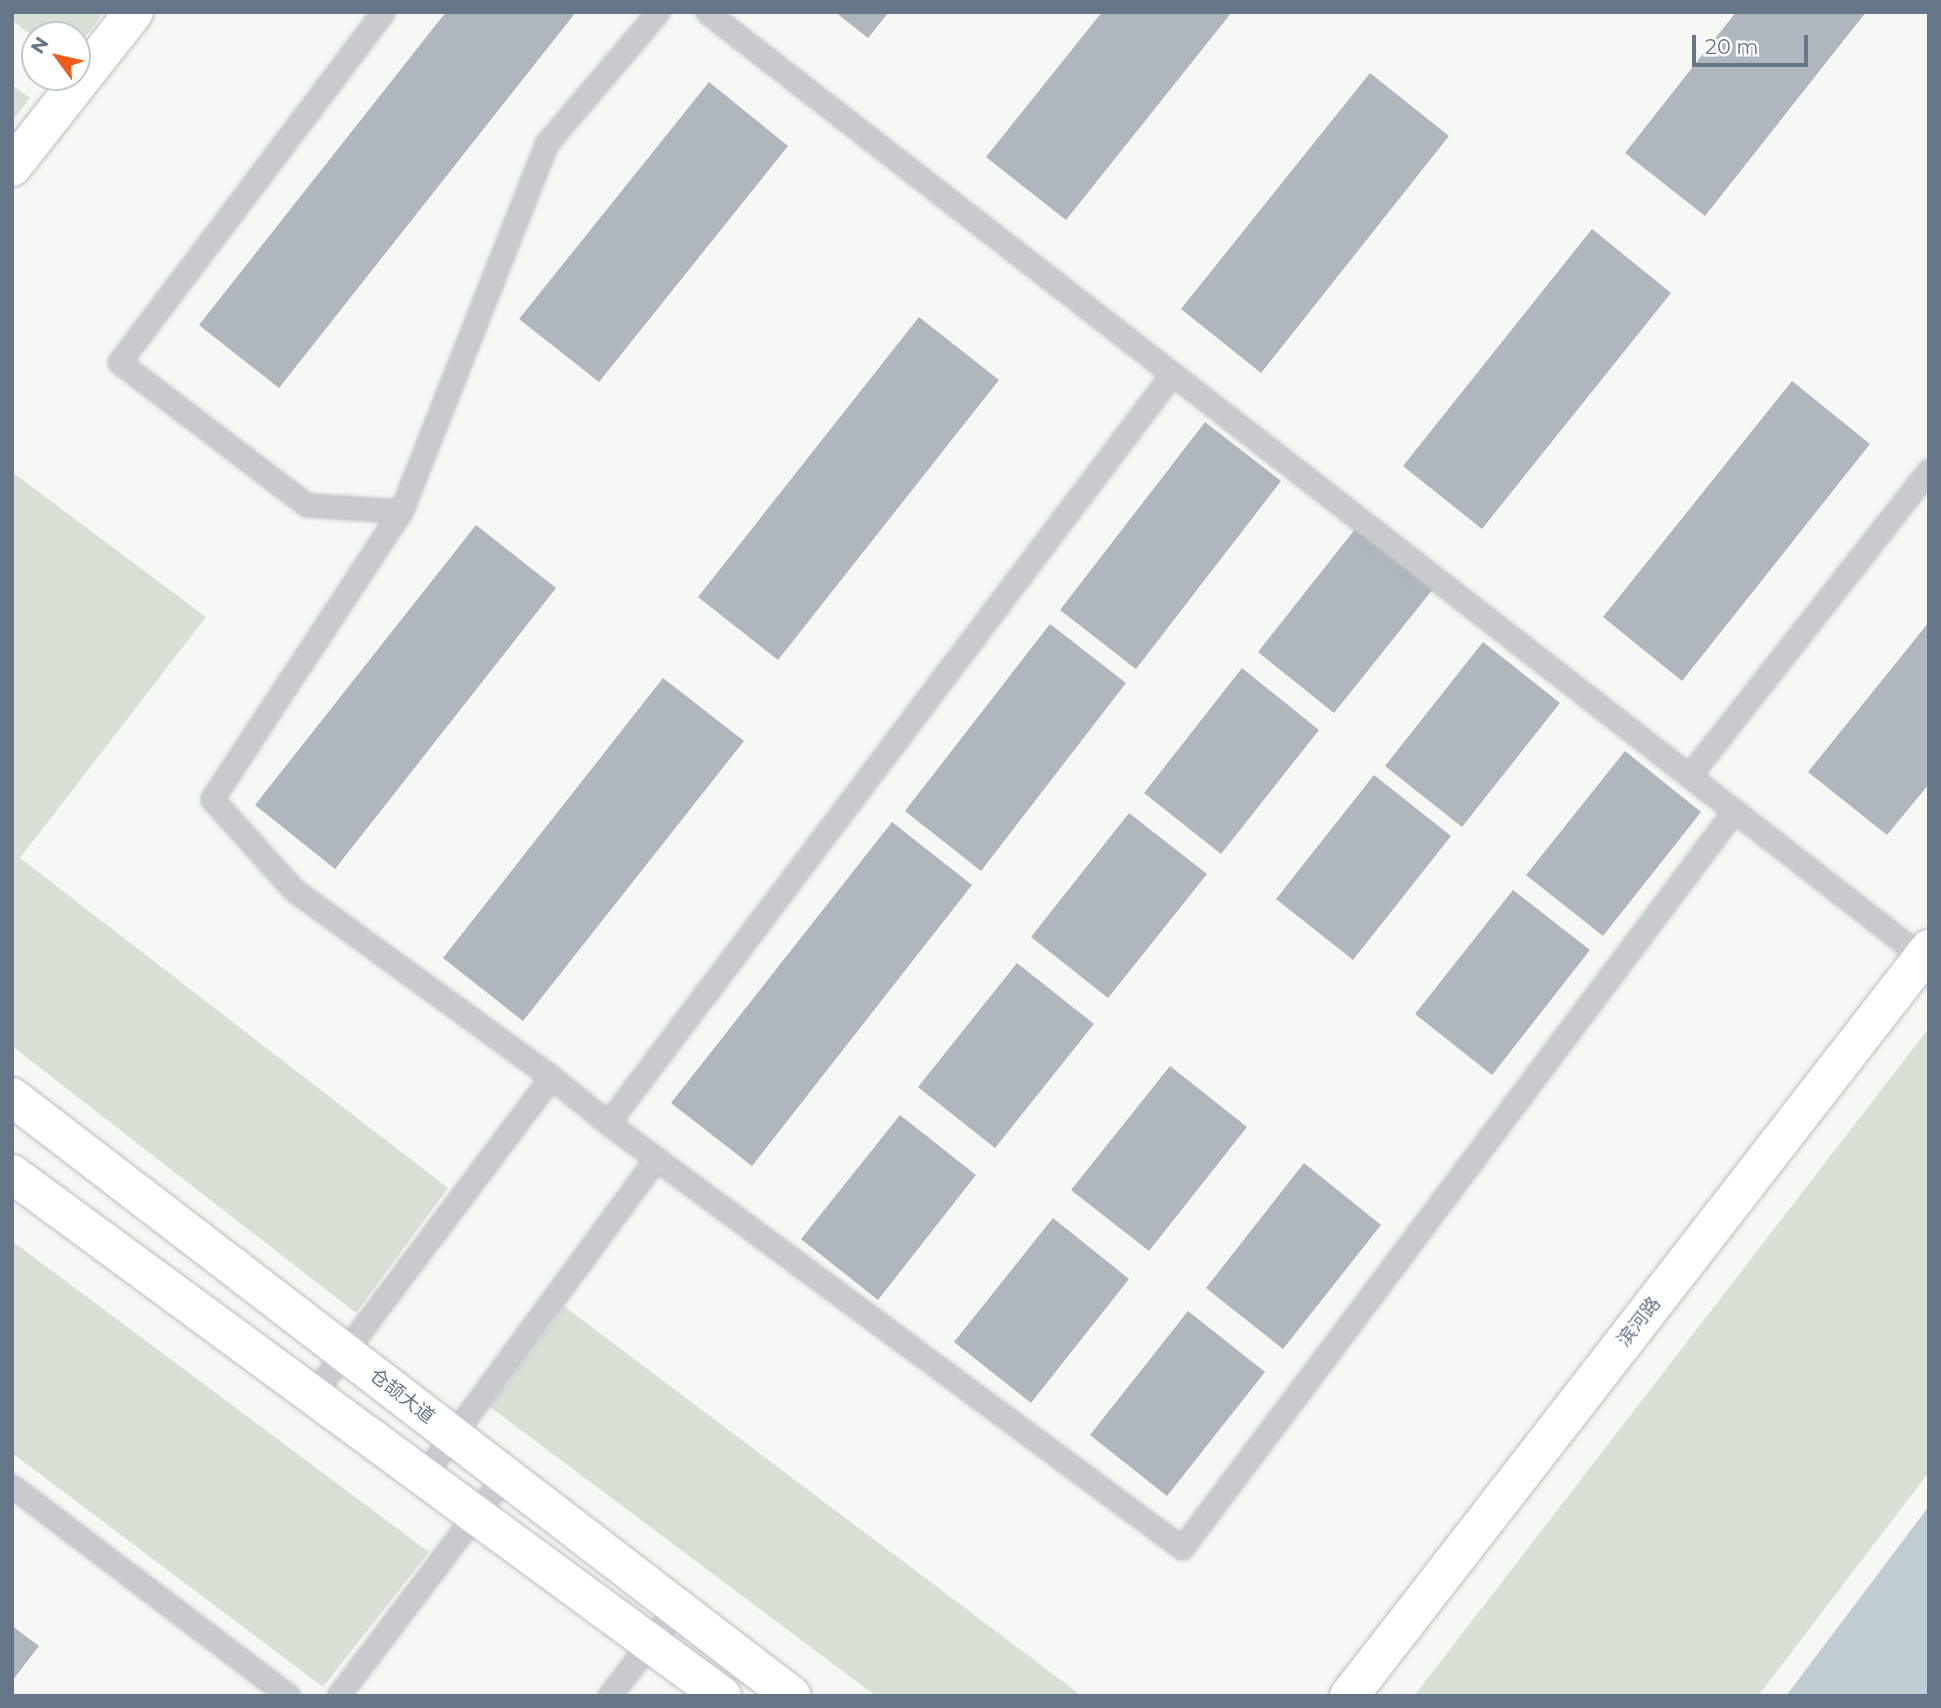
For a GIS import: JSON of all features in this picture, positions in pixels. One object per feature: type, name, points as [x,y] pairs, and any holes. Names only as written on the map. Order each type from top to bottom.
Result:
[{"type":"main road","points":[[12,167],[134,12]]},
{"type":"main road","name":"滨河路","points":[[1349,1696],[1925,953]]},
{"type":"main road","name":"仓颉大道","points":[[12,1097],[792,1696]]},
{"type":"main road","points":[[12,1174],[722,1696]]},
{"type":"lane","points":[[383,12],[119,362],[307,505],[401,511]]},
{"type":"lane","points":[[658,12],[546,144],[401,511],[212,799],[294,890],[551,1077],[656,1159],[1181,1548],[1734,811]]},
{"type":"lane","points":[[707,12],[1734,811],[1925,953]]},
{"type":"lane","points":[[608,1123],[1172,374]]},
{"type":"lane","points":[[1689,776],[1929,470]]},
{"type":"lane","points":[[313,1394],[551,1077]]},
{"type":"lane","points":[[423,1476],[656,1159]]},
{"type":"lane","points":[[338,1696],[505,1475]]},
{"type":"lane","points":[[12,1486],[289,1696]]},
{"type":"lane","points":[[609,1696],[677,1608]]},
{"type":"shaded area","points":[[12,12],[104,12],[91,29],[91,21],[21,21],[21,27],[12,20]]},
{"type":"shaded area","points":[[12,85],[30,98],[12,122]]},
{"type":"shaded area","points":[[12,472],[206,617],[20,858],[448,1188],[356,1313],[12,1046]]},
{"type":"shaded area","points":[[1929,1028],[1929,1472],[1758,1696],[1414,1696]]},
{"type":"shaded area","points":[[12,1241],[429,1552],[323,1687],[12,1453]]},
{"type":"shaded area","points":[[564,1307],[1082,1696],[876,1696],[490,1407]]},
{"type":"shaded area","points":[[1929,1506],[1929,1696],[1786,1696]]},
{"type":"building","points":[[446,12],[576,12],[279,388],[199,325]]},
{"type":"building","points":[[835,12],[889,12],[868,38]]},
{"type":"building","points":[[1102,12],[1232,12],[1066,220],[986,157]]},
{"type":"building","points":[[1736,12],[1866,12],[1705,216],[1625,153]]},
{"type":"building","points":[[1370,73],[1449,136],[1261,373],[1181,309]]},
{"type":"building","points":[[709,82],[788,146],[599,382],[519,319]]},
{"type":"building","points":[[1592,229],[1671,293],[1482,529],[1403,466]]},
{"type":"building","points":[[919,317],[999,380],[778,660],[698,597]]},
{"type":"building","points":[[1792,381],[1870,444],[1682,681],[1603,617]]},
{"type":"building","points":[[1205,422],[1281,481],[1136,669],[1060,610]]},
{"type":"building","points":[[476,525],[556,588],[335,869],[255,805]]},
{"type":"building","points":[[1356,528],[1433,589],[1334,713],[1258,652]]},
{"type":"building","points":[[1929,622],[1929,784],[1887,835],[1808,772]]},
{"type":"building","points":[[1050,624],[1126,683],[981,871],[905,811]]},
{"type":"building","points":[[1483,642],[1560,703],[1462,827],[1385,766]]},
{"type":"building","points":[[1242,668],[1319,730],[1221,854],[1144,793]]},
{"type":"building","points":[[663,678],[744,741],[523,1021],[443,958]]},
{"type":"building","points":[[1625,751],[1701,812],[1603,936],[1526,875]]},
{"type":"building","points":[[1374,775],[1451,836],[1353,960],[1276,899]]},
{"type":"building","points":[[1129,813],[1207,874],[1108,998],[1031,937]]},
{"type":"building","points":[[892,822],[972,885],[752,1166],[671,1103]]},
{"type":"building","points":[[1513,890],[1590,950],[1492,1075],[1415,1014]]},
{"type":"building","points":[[1017,963],[1094,1024],[995,1148],[918,1087]]},
{"type":"building","points":[[1170,1066],[1247,1127],[1149,1251],[1071,1190]]},
{"type":"building","points":[[900,1115],[976,1175],[878,1300],[801,1239]]},
{"type":"building","points":[[1304,1163],[1381,1225],[1283,1349],[1206,1288]]},
{"type":"building","points":[[1053,1218],[1129,1279],[1031,1403],[954,1342]]},
{"type":"building","points":[[1188,1311],[1265,1372],[1167,1496],[1090,1435]]},
{"type":"building","points":[[12,1626],[39,1646],[12,1681]]}]
